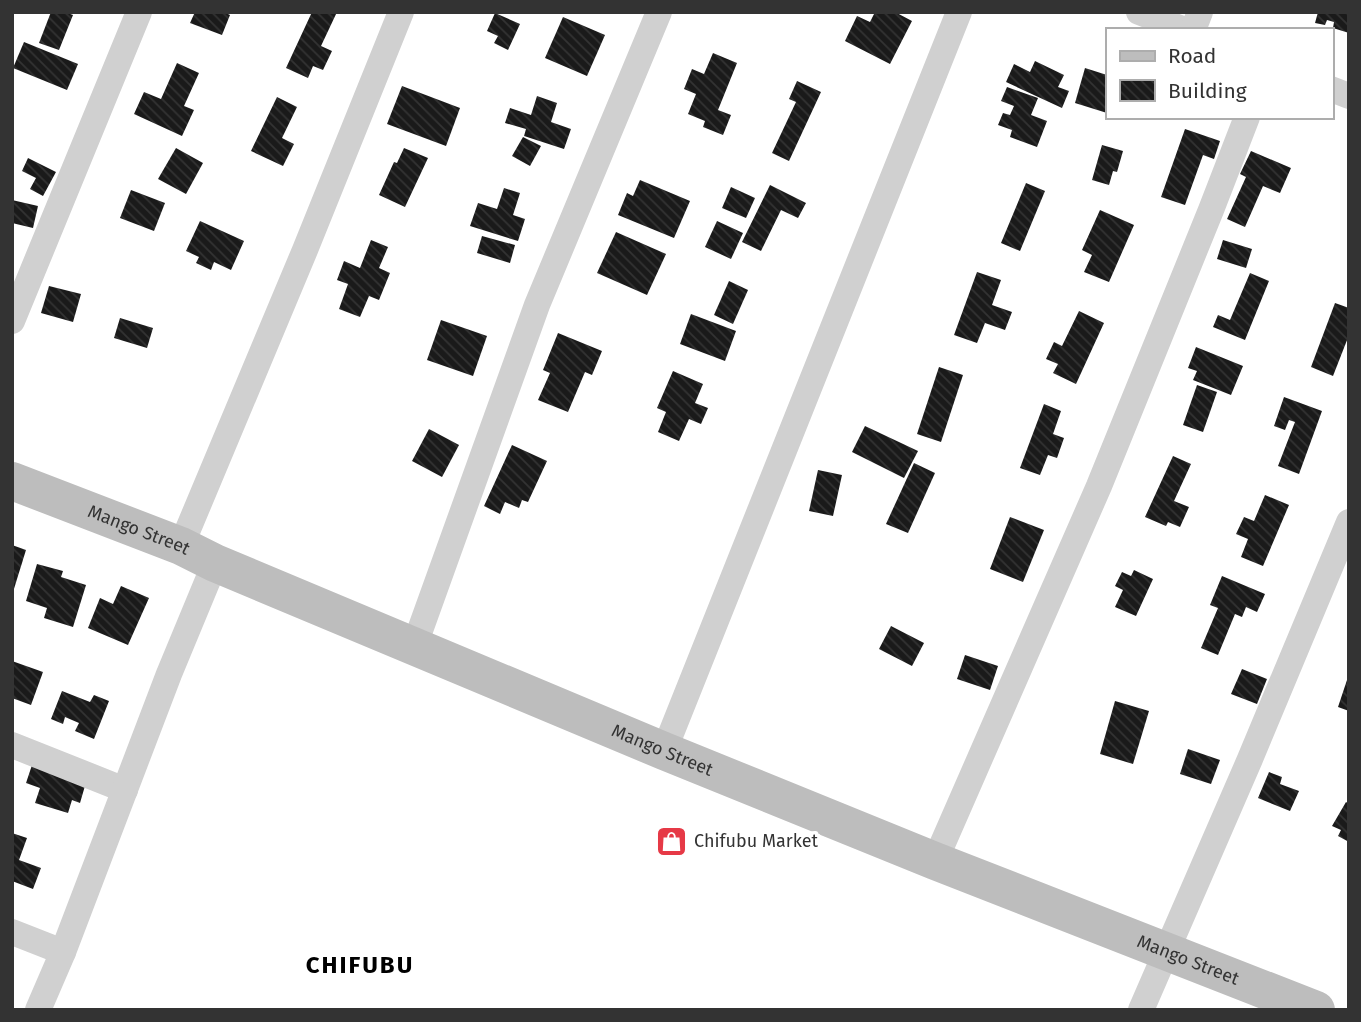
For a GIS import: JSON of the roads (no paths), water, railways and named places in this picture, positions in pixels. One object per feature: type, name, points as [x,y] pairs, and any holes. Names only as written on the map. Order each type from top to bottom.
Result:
[{"type":"main road","name":"Mango Street","points":[[12,481],[181,546],[414,647],[935,861],[1316,1010]]},
{"type":"street","points":[[12,321],[139,12]]},
{"type":"street","points":[[181,546],[401,12]]},
{"type":"street","points":[[414,647],[537,305],[659,12]]},
{"type":"street","points":[[664,751],[959,12]]},
{"type":"street","points":[[1139,12],[1180,28]]},
{"type":"street","points":[[935,861],[1098,486],[1246,119]]},
{"type":"street","points":[[1141,1010],[1349,522]]},
{"type":"street","points":[[38,1010],[215,563]]},
{"type":"street","points":[[12,746],[125,790]]},
{"type":"street","points":[[12,932],[63,952]]},
{"type":"place","name":"Chifubu Market","points":[[671,841]]},
{"type":"district","name":"CHIFUBU","points":[[360,965]]}]
